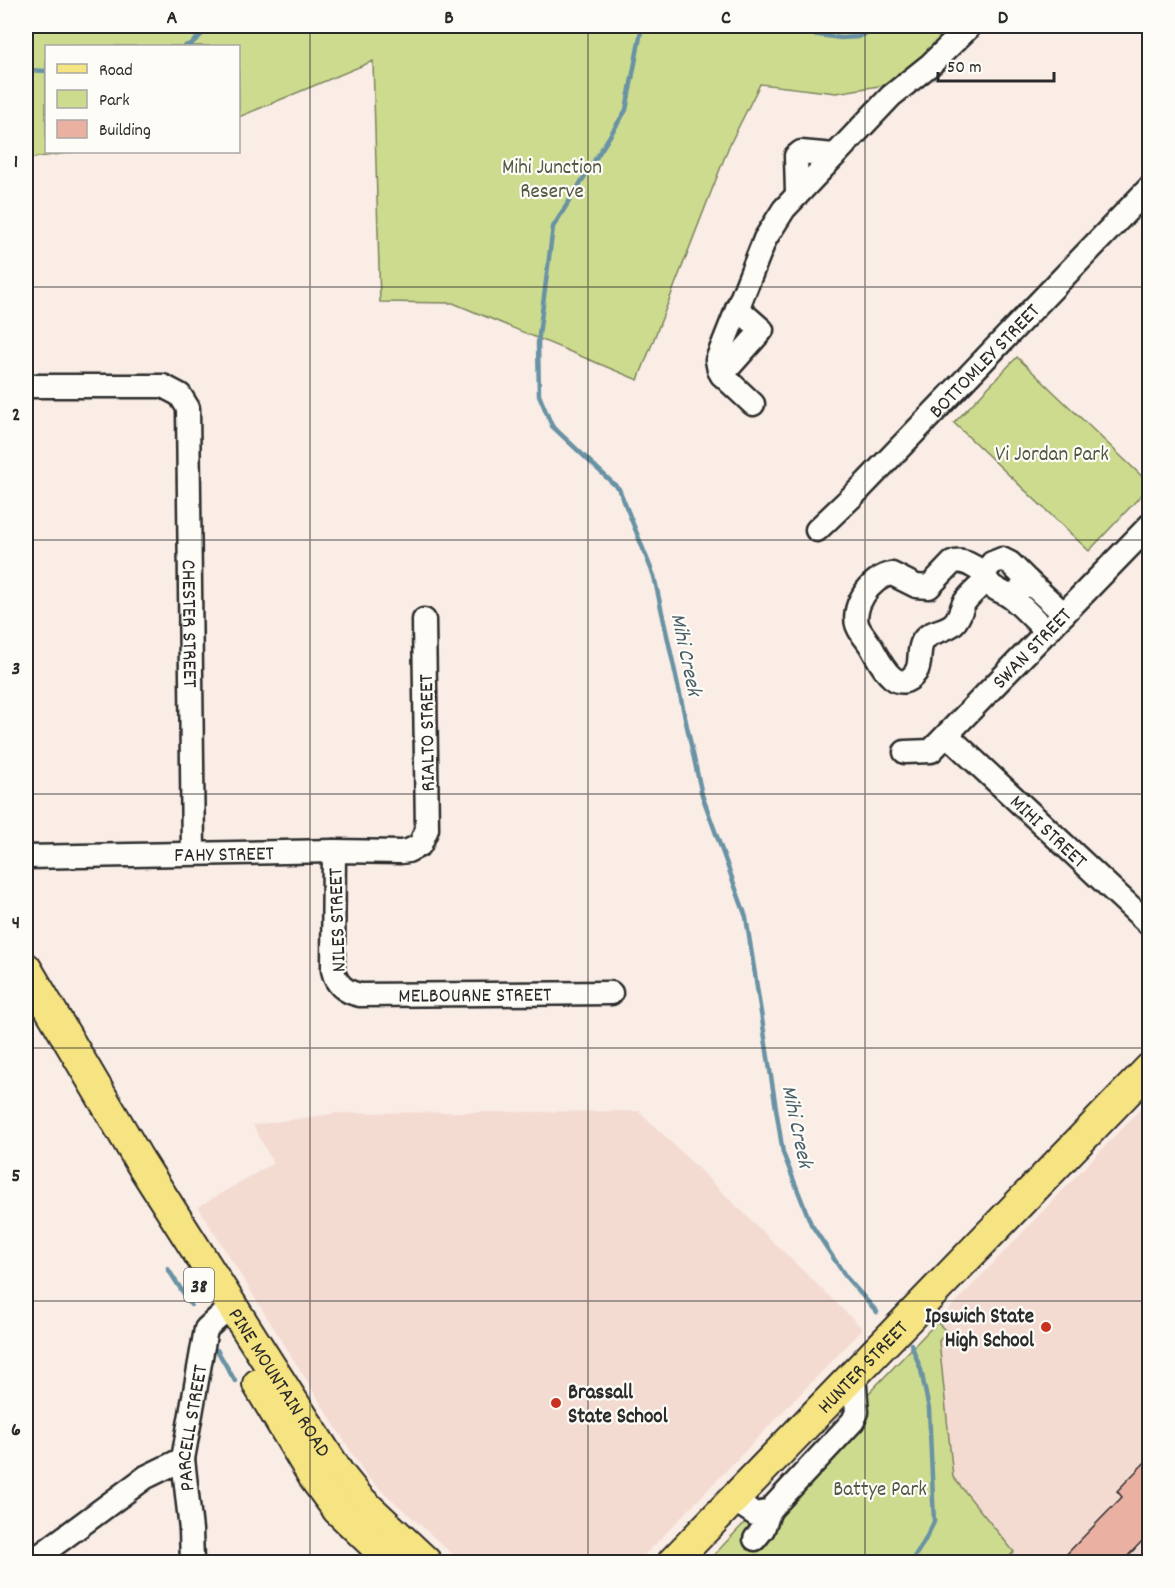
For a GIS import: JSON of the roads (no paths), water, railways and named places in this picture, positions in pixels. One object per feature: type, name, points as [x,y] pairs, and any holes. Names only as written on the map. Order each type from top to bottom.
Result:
[{"type":"main road","name":"PINE MOUNTAIN ROAD","points":[[26,968],[226,1313],[315,1479],[338,1510],[392,1563]]},
{"type":"main road","name":"PINE MOUNTAIN ROAD","points":[[26,993],[226,1313],[339,1474],[360,1500],[426,1563]]},
{"type":"main road","name":"HUNTER STREET","points":[[674,1563],[753,1508],[854,1375],[1149,1068]]},
{"type":"street","points":[[753,404],[722,375],[717,360],[765,239],[784,209],[834,155],[891,96],[931,64],[970,26]]},
{"type":"street","name":"BOTTOMLEY STREET","points":[[817,530],[860,489],[1149,187]]},
{"type":"street","points":[[722,375],[762,330],[738,308]]},
{"type":"street","name":"CHESTER STREET","points":[[26,386],[156,385],[169,388],[180,395],[186,404],[189,414],[193,853]]},
{"type":"street","name":"SWAN STREET","points":[[905,752],[932,751],[1149,525]]},
{"type":"street","points":[[1047,632],[1012,598],[1000,593],[986,576],[962,561],[952,563],[928,587],[916,586],[892,574],[879,578],[861,600],[856,609],[855,618],[858,628],[888,675],[897,680],[904,680],[918,670],[923,641],[930,634],[952,625],[964,603],[986,576],[993,563],[1002,559],[1010,563],[1064,614]]},
{"type":"street","points":[[1012,598],[1028,580]]},
{"type":"street","name":"RIALTO STREET","points":[[420,844],[427,830],[424,620]]},
{"type":"street","name":"MIHI STREET","points":[[947,735],[1149,925]]},
{"type":"street","name":"FAHY STREET","points":[[26,857],[334,851],[401,852],[420,844]]},
{"type":"street","name":"NILES STREET","points":[[334,851],[333,970],[336,980],[342,987]]},
{"type":"street","name":"MELBOURNE STREET","points":[[342,987],[360,995],[611,993]]},
{"type":"street","name":"PARCELL STREET","points":[[192,1563],[191,1530],[183,1459],[206,1329],[226,1313]]},
{"type":"street","points":[[31,1563],[146,1477],[183,1459]]},
{"type":"waterway","name":"Mihi Creek","points":[[188,45],[211,26]]},
{"type":"waterway","name":"Mihi Creek","points":[[642,26],[626,110],[553,227],[538,343],[539,395],[552,426],[619,489],[654,576],[702,795],[746,917],[783,1153],[811,1224],[846,1277],[877,1312]]},
{"type":"waterway","points":[[753,26],[841,38],[858,37],[884,26]]},
{"type":"waterway","name":"Mihi Creek","points":[[26,70],[45,71]]},
{"type":"waterway","points":[[168,1269],[191,1305]]},
{"type":"waterway","name":"Mihi Creek","points":[[911,1344],[921,1370],[929,1409],[934,1522],[911,1562]]},
{"type":"waterway","points":[[217,1350],[235,1381]]},
{"type":"place","name":"Ipswich State High School","points":[[1046,1327]]},
{"type":"place","name":"Brassall State School","points":[[556,1403]]},
{"type":"park label","name":"Mihi Junction Reserve","points":[[552,178]]},
{"type":"park label","name":"Vi Jordan Park","points":[[1052,453]]},
{"type":"park label","name":"Battye Park","points":[[880,1488]]}]
